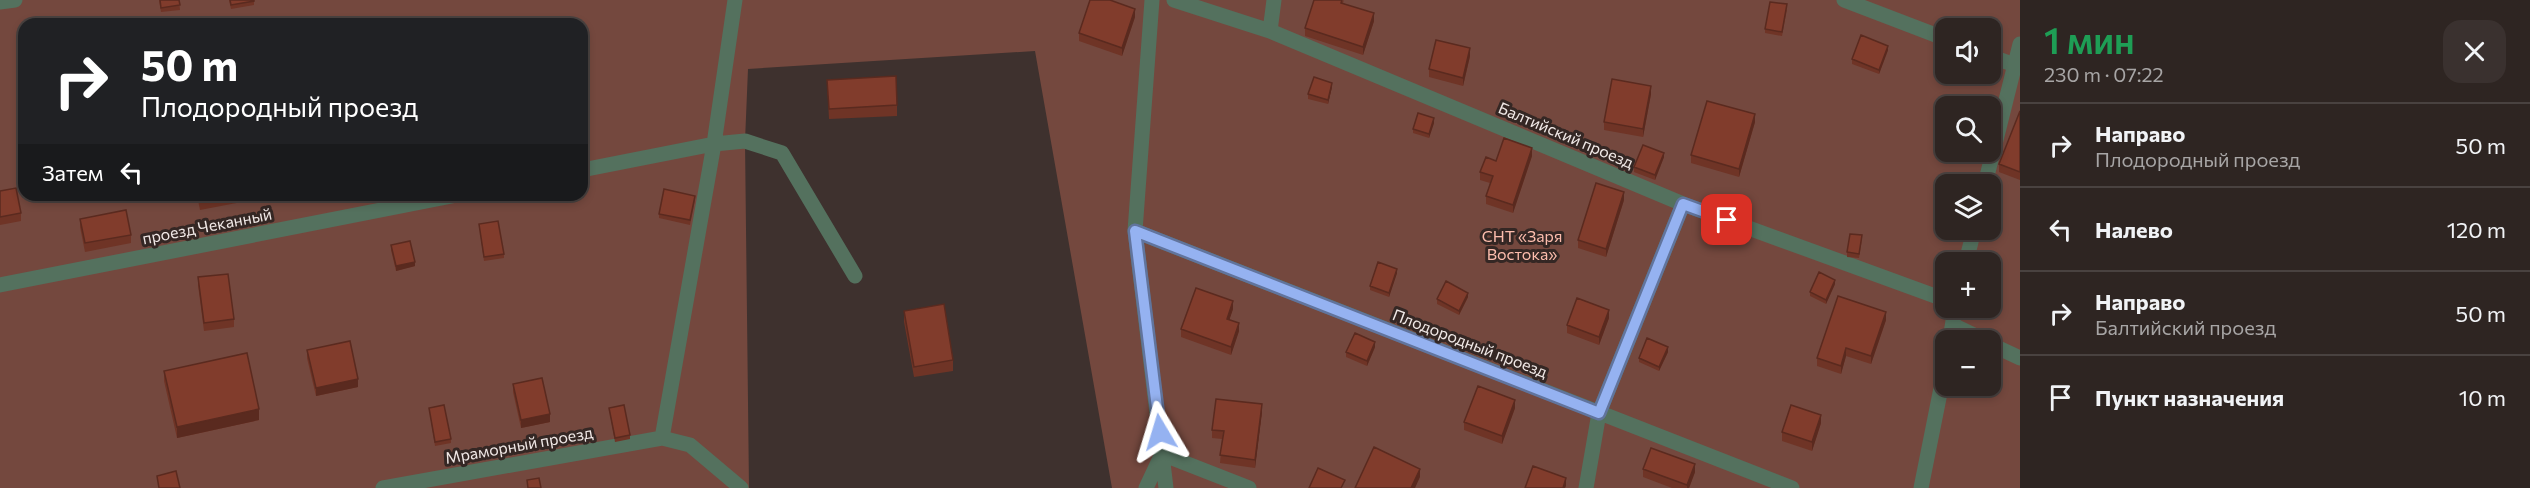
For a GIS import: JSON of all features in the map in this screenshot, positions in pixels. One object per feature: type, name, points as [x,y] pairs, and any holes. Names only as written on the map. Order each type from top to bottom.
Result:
[{"type":"street","points":[[0,2],[15,0]]},
{"type":"street","points":[[735,0],[714,144],[662,438],[690,445],[741,488]]},
{"type":"street","points":[[1152,0],[1135,231],[1166,488]]},
{"type":"street","name":"Балтийский проезд","points":[[1174,0],[1270,31],[1683,204],[1935,296]]},
{"type":"street","points":[[1270,31],[1274,0]]},
{"type":"street","points":[[1844,0],[1935,35]]},
{"type":"street","points":[[1988,174],[2017,66],[2020,44]]},
{"type":"street","points":[[2001,60],[2017,66]]},
{"type":"street","points":[[588,169],[714,144],[745,141],[782,153],[855,276]]},
{"type":"street","name":"проезд Чеканный","points":[[0,285],[427,201]]},
{"type":"street","points":[[1586,488],[1599,413],[1683,204]]},
{"type":"street","name":"Плодородный проезд","points":[[1135,231],[1791,488]]},
{"type":"street","points":[[2001,349],[2020,358]]},
{"type":"street","points":[[1921,488],[1939,396]]},
{"type":"street","name":"Мраморный проезд","points":[[383,488],[662,438]]},
{"type":"street","points":[[1146,488],[1162,454]]},
{"type":"street","points":[[1162,454],[1249,488]]},
{"type":"green space","name":"СНТ «Заря Востока»","points":[[0,0],[2020,0],[2020,488],[1112,488],[1035,51],[748,69],[745,141],[749,488],[0,488]]},
{"type":"building","points":[[160,0],[179,0],[180,5],[161,8]]},
{"type":"building","points":[[230,0],[254,0],[254,1],[231,5]]},
{"type":"building","points":[[1090,0],[1110,0],[1135,9],[1122,48],[1079,33]]},
{"type":"building","points":[[1314,0],[1342,0],[1341,3],[1374,13],[1363,47],[1305,28]]},
{"type":"building","points":[[1770,2],[1787,4],[1782,32],[1765,29]]},
{"type":"building","points":[[1861,35],[1888,46],[1879,70],[1852,59]]},
{"type":"building","points":[[1436,40],[1470,48],[1463,78],[1429,69]]},
{"type":"building","points":[[896,76],[897,105],[829,109],[827,80]]},
{"type":"building","points":[[1314,77],[1332,83],[1328,100],[1308,94]]},
{"type":"building","points":[[1612,79],[1651,86],[1643,129],[1604,122]]},
{"type":"building","points":[[1707,101],[1755,114],[1739,169],[1691,155]]},
{"type":"building","points":[[2020,111],[2020,172],[1999,164]]},
{"type":"building","points":[[1418,113],[1434,118],[1429,134],[1413,129]]},
{"type":"building","points":[[1504,138],[1532,148],[1513,205],[1486,196],[1493,176],[1480,172],[1486,157],[1496,161]]},
{"type":"building","points":[[1643,145],[1664,153],[1655,175],[1634,167]]},
{"type":"building","points":[[1596,183],[1624,192],[1606,249],[1578,240]]},
{"type":"building","points":[[16,188],[21,213],[0,217],[0,191]]},
{"type":"building","points":[[664,189],[695,196],[690,220],[659,214]]},
{"type":"building","points":[[126,210],[131,235],[85,243],[80,219]]},
{"type":"building","points":[[498,221],[504,254],[484,257],[479,224]]},
{"type":"building","points":[[1850,234],[1862,235],[1859,254],[1847,252]]},
{"type":"building","points":[[410,241],[415,262],[396,266],[391,245]]},
{"type":"building","points":[[1378,262],[1397,269],[1389,293],[1370,286]]},
{"type":"building","points":[[1819,272],[1835,280],[1826,300],[1810,292]]},
{"type":"building","points":[[228,274],[234,319],[204,323],[198,277]]},
{"type":"building","points":[[1446,281],[1468,293],[1459,311],[1437,299]]},
{"type":"building","points":[[1196,288],[1233,301],[1227,319],[1239,323],[1231,347],[1181,329]]},
{"type":"building","points":[[1838,296],[1886,312],[1871,356],[1846,348],[1841,366],[1817,358]]},
{"type":"building","points":[[1577,298],[1609,310],[1599,337],[1567,325]]},
{"type":"building","points":[[944,304],[953,360],[914,367],[904,311]]},
{"type":"building","points":[[1355,333],[1375,342],[1367,361],[1346,352]]},
{"type":"building","points":[[1647,338],[1668,347],[1659,367],[1639,358]]},
{"type":"building","points":[[350,341],[358,379],[316,388],[307,350]]},
{"type":"building","points":[[247,353],[259,409],[177,427],[164,371]]},
{"type":"building","points":[[542,378],[550,414],[521,420],[513,384]]},
{"type":"building","points":[[1478,386],[1515,400],[1502,436],[1464,422]]},
{"type":"building","points":[[1216,399],[1262,404],[1255,460],[1220,455],[1224,431],[1212,430]]},
{"type":"building","points":[[444,405],[451,439],[435,442],[429,408]]},
{"type":"building","points":[[624,405],[630,435],[615,438],[609,408]]},
{"type":"building","points":[[1791,405],[1821,415],[1812,442],[1782,432]]},
{"type":"building","points":[[1374,447],[1420,469],[1411,488],[1355,488]]},
{"type":"building","points":[[1651,448],[1695,464],[1687,485],[1643,469]]},
{"type":"building","points":[[1533,466],[1566,478],[1563,488],[1525,488]]},
{"type":"building","points":[[1318,468],[1345,480],[1341,488],[1309,488]]},
{"type":"building","points":[[176,471],[180,488],[159,488],[157,476]]},
{"type":"building","points":[[539,478],[541,488],[528,488],[527,480]]},
{"type":"route","points":[[1160,432],[1135,231],[1599,413],[1683,204],[1727,220]]}]
